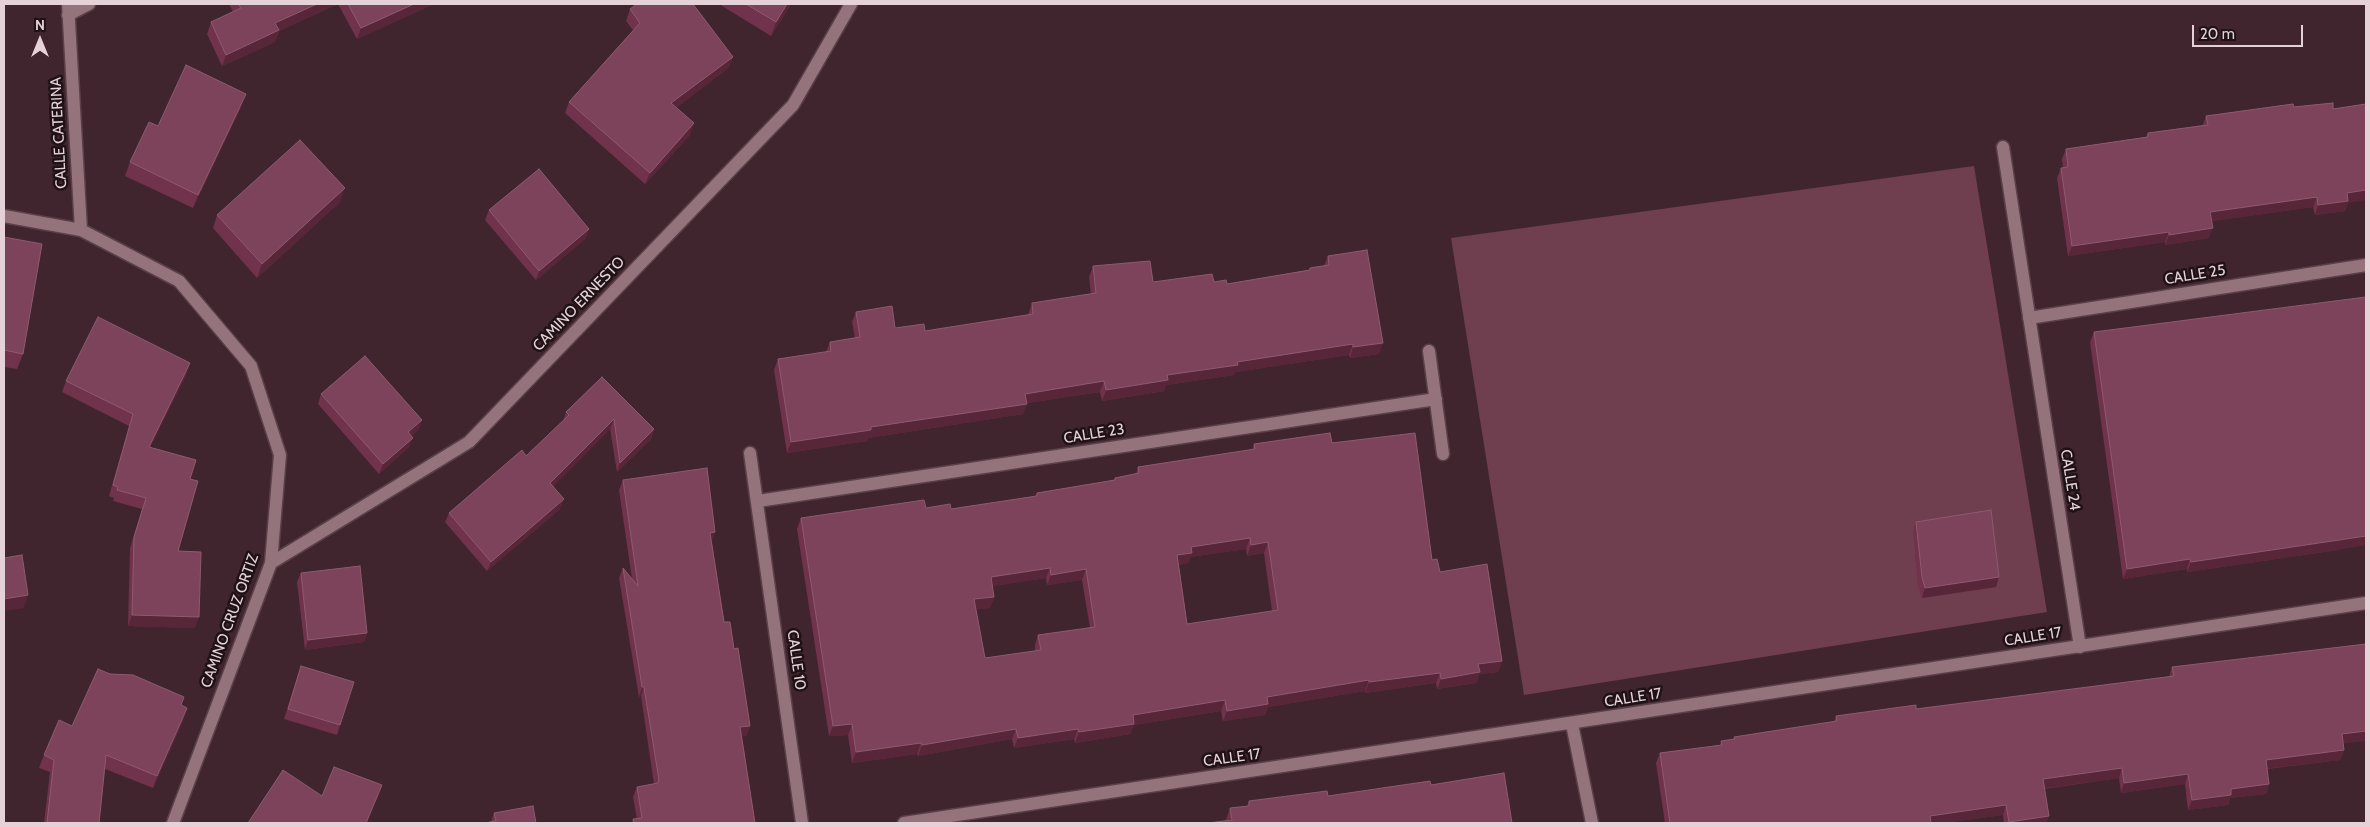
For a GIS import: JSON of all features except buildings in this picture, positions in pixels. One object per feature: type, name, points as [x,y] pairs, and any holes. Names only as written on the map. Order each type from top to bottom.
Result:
[{"type":"street","points":[[68,9],[89,4]]},
{"type":"street","name":"CAMINO ERNESTO","points":[[271,563],[470,442],[793,105],[851,4]]},
{"type":"street","name":"CALLE CATERINA","points":[[68,9],[81,230]]},
{"type":"street","name":"CALLE 24","points":[[2003,147],[2080,646]]},
{"type":"street","name":"CAMINO CRUZ ORTIZ","points":[[4,216],[81,230],[179,281],[251,366],[280,455],[271,563],[173,823]]},
{"type":"street","name":"CALLE 25","points":[[2028,318],[2366,265]]},
{"type":"street","points":[[1429,351],[1443,454]]},
{"type":"street","name":"CALLE 23","points":[[758,501],[1436,399]]},
{"type":"street","name":"CALLE 10","points":[[750,452],[802,823]]},
{"type":"street","name":"CALLE 17","points":[[904,823],[1572,724],[2366,603]]},
{"type":"street","points":[[1572,724],[1592,823]]},
{"type":"shaded area","points":[[1974,166],[2047,612],[1524,695],[1451,238]]}]
